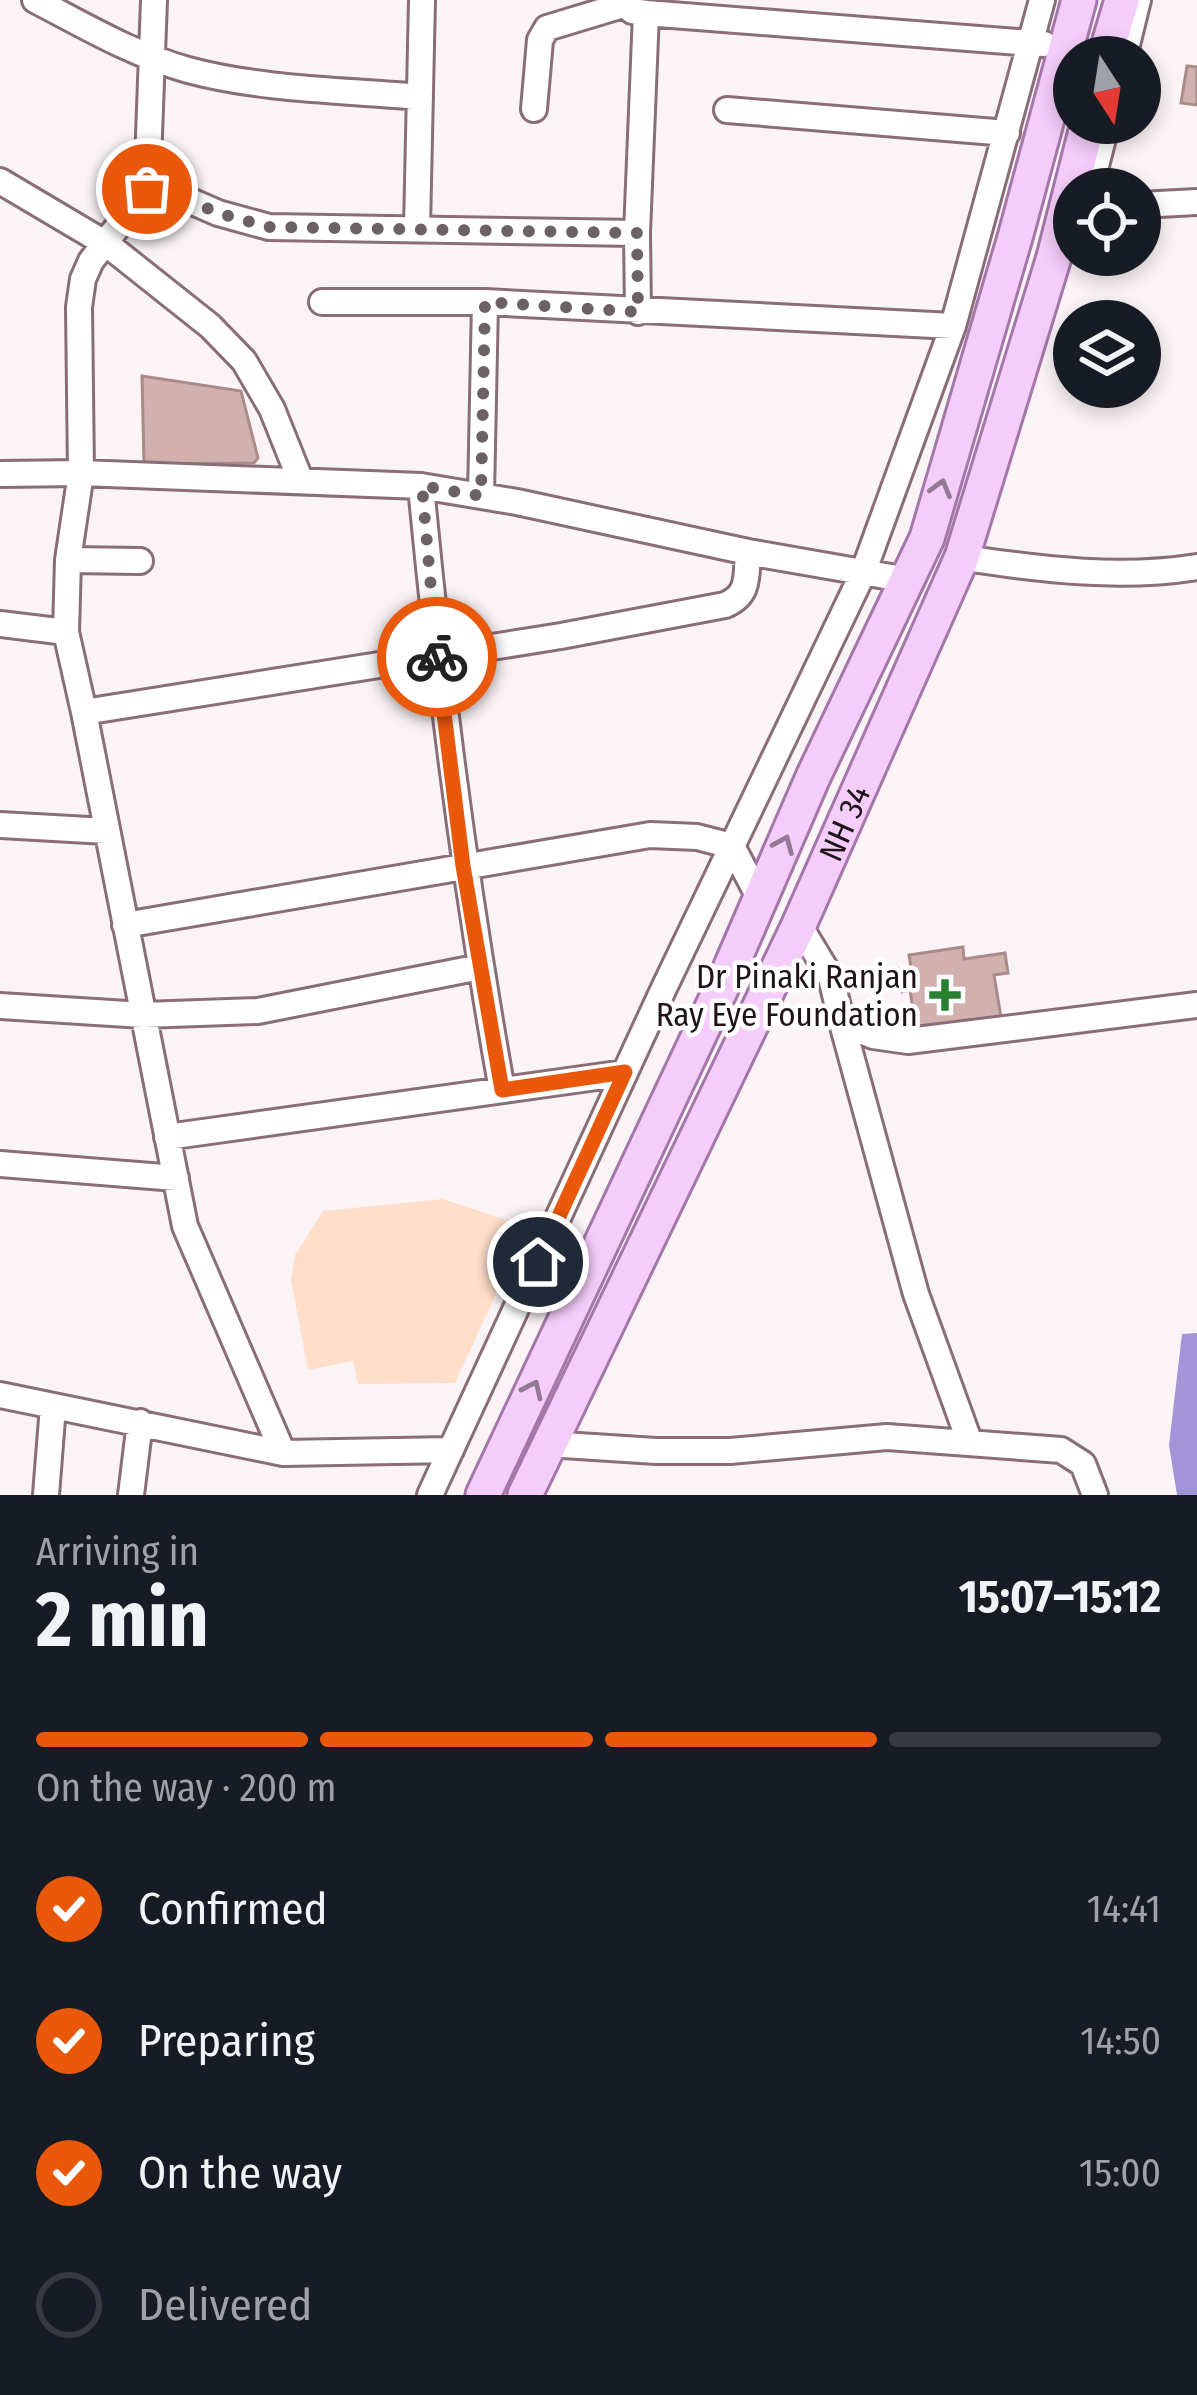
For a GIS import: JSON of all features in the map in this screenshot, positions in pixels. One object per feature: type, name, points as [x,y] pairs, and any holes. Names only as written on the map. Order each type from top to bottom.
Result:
[{"type":"main road","points":[[483,1495],[908,580],[939,496],[1050,44],[1079,0]]},
{"type":"main road","points":[[1111,36],[1122,0]]},
{"type":"main road","name":"NH 34","points":[[525,1495],[798,927],[962,557],[1054,257],[1083,144]]},
{"type":"street","points":[[35,0],[188,70],[277,86],[420,97]]},
{"type":"street","points":[[147,189],[154,0]]},
{"type":"street","points":[[417,228],[422,0]]},
{"type":"street","points":[[430,1495],[863,572],[952,326],[1006,133],[1050,44],[1042,0]]},
{"type":"street","points":[[1129,36],[1138,0]]},
{"type":"street","points":[[535,109],[540,40],[547,28],[630,6],[1050,44]]},
{"type":"street","points":[[630,6],[638,312]]},
{"type":"street","points":[[727,110],[1006,133]]},
{"type":"street","points":[[0,181],[108,244],[210,326],[244,361],[272,409],[300,479]]},
{"type":"street","points":[[283,1453],[185,1226],[66,632],[68,560],[81,473],[79,307],[83,279],[147,189],[163,189],[218,213],[269,227],[637,233]]},
{"type":"street","points":[[1161,204],[1197,202]]},
{"type":"street","points":[[540,1495],[683,1183],[805,935],[971,559],[1064,276]]},
{"type":"street","points":[[322,302],[485,302],[952,326]]},
{"type":"street","points":[[481,496],[485,302]]},
{"type":"street","points":[[0,474],[422,486],[908,580]]},
{"type":"street","points":[[422,486],[463,866],[502,1090]]},
{"type":"street","points":[[84,712],[725,605],[739,599],[745,589],[748,552]]},
{"type":"street","points":[[971,559],[1092,574],[1197,568]]},
{"type":"street","points":[[68,560],[140,561]]},
{"type":"street","points":[[0,624],[66,632]]},
{"type":"street","points":[[0,825],[106,831]]},
{"type":"street","points":[[124,925],[650,835],[697,837],[732,846],[760,898]]},
{"type":"street","points":[[805,935],[831,978],[910,1274],[970,1443]]},
{"type":"street","points":[[0,1006],[143,1015],[258,1011],[480,967]]},
{"type":"street","points":[[842,1022],[873,1036],[908,1041],[1197,1005]]},
{"type":"street","points":[[167,1137],[625,1072]]},
{"type":"street","points":[[0,1164],[176,1178]]},
{"type":"street","points":[[0,1395],[283,1453],[451,1450]]},
{"type":"street","points":[[46,1495],[53,1406]]},
{"type":"street","points":[[131,1495],[140,1422]]},
{"type":"street","points":[[562,1444],[730,1451],[887,1437],[1061,1450],[1083,1464],[1095,1495]]},
{"type":"shaded area","points":[[443,1199],[527,1227],[455,1383],[358,1384],[353,1361],[308,1370],[291,1280],[295,1255],[323,1211]]},
{"type":"shaded area","points":[[1197,1333],[1197,1495],[1177,1495],[1169,1445],[1182,1334]]},
{"type":"building","points":[[1187,66],[1197,67],[1197,105],[1181,103]]},
{"type":"building","points":[[142,376],[241,391],[258,458],[254,463],[144,464]]},
{"type":"building","points":[[963,947],[964,959],[1005,953],[1008,973],[994,975],[1001,1017],[916,1030],[910,990],[902,992],[898,969],[911,967],[909,955]]},
{"type":"way so far","points":[[147,189],[163,189],[218,213],[269,227],[637,233],[638,312],[485,302],[481,496],[422,486],[437,657]]},
{"type":"place","name":"Dr Pinaki Ranjan Ray Eye Foundation","points":[[945,995]]},
{"type":"route","points":[[437,657],[463,866],[502,1090],[625,1072],[538,1262]]}]
